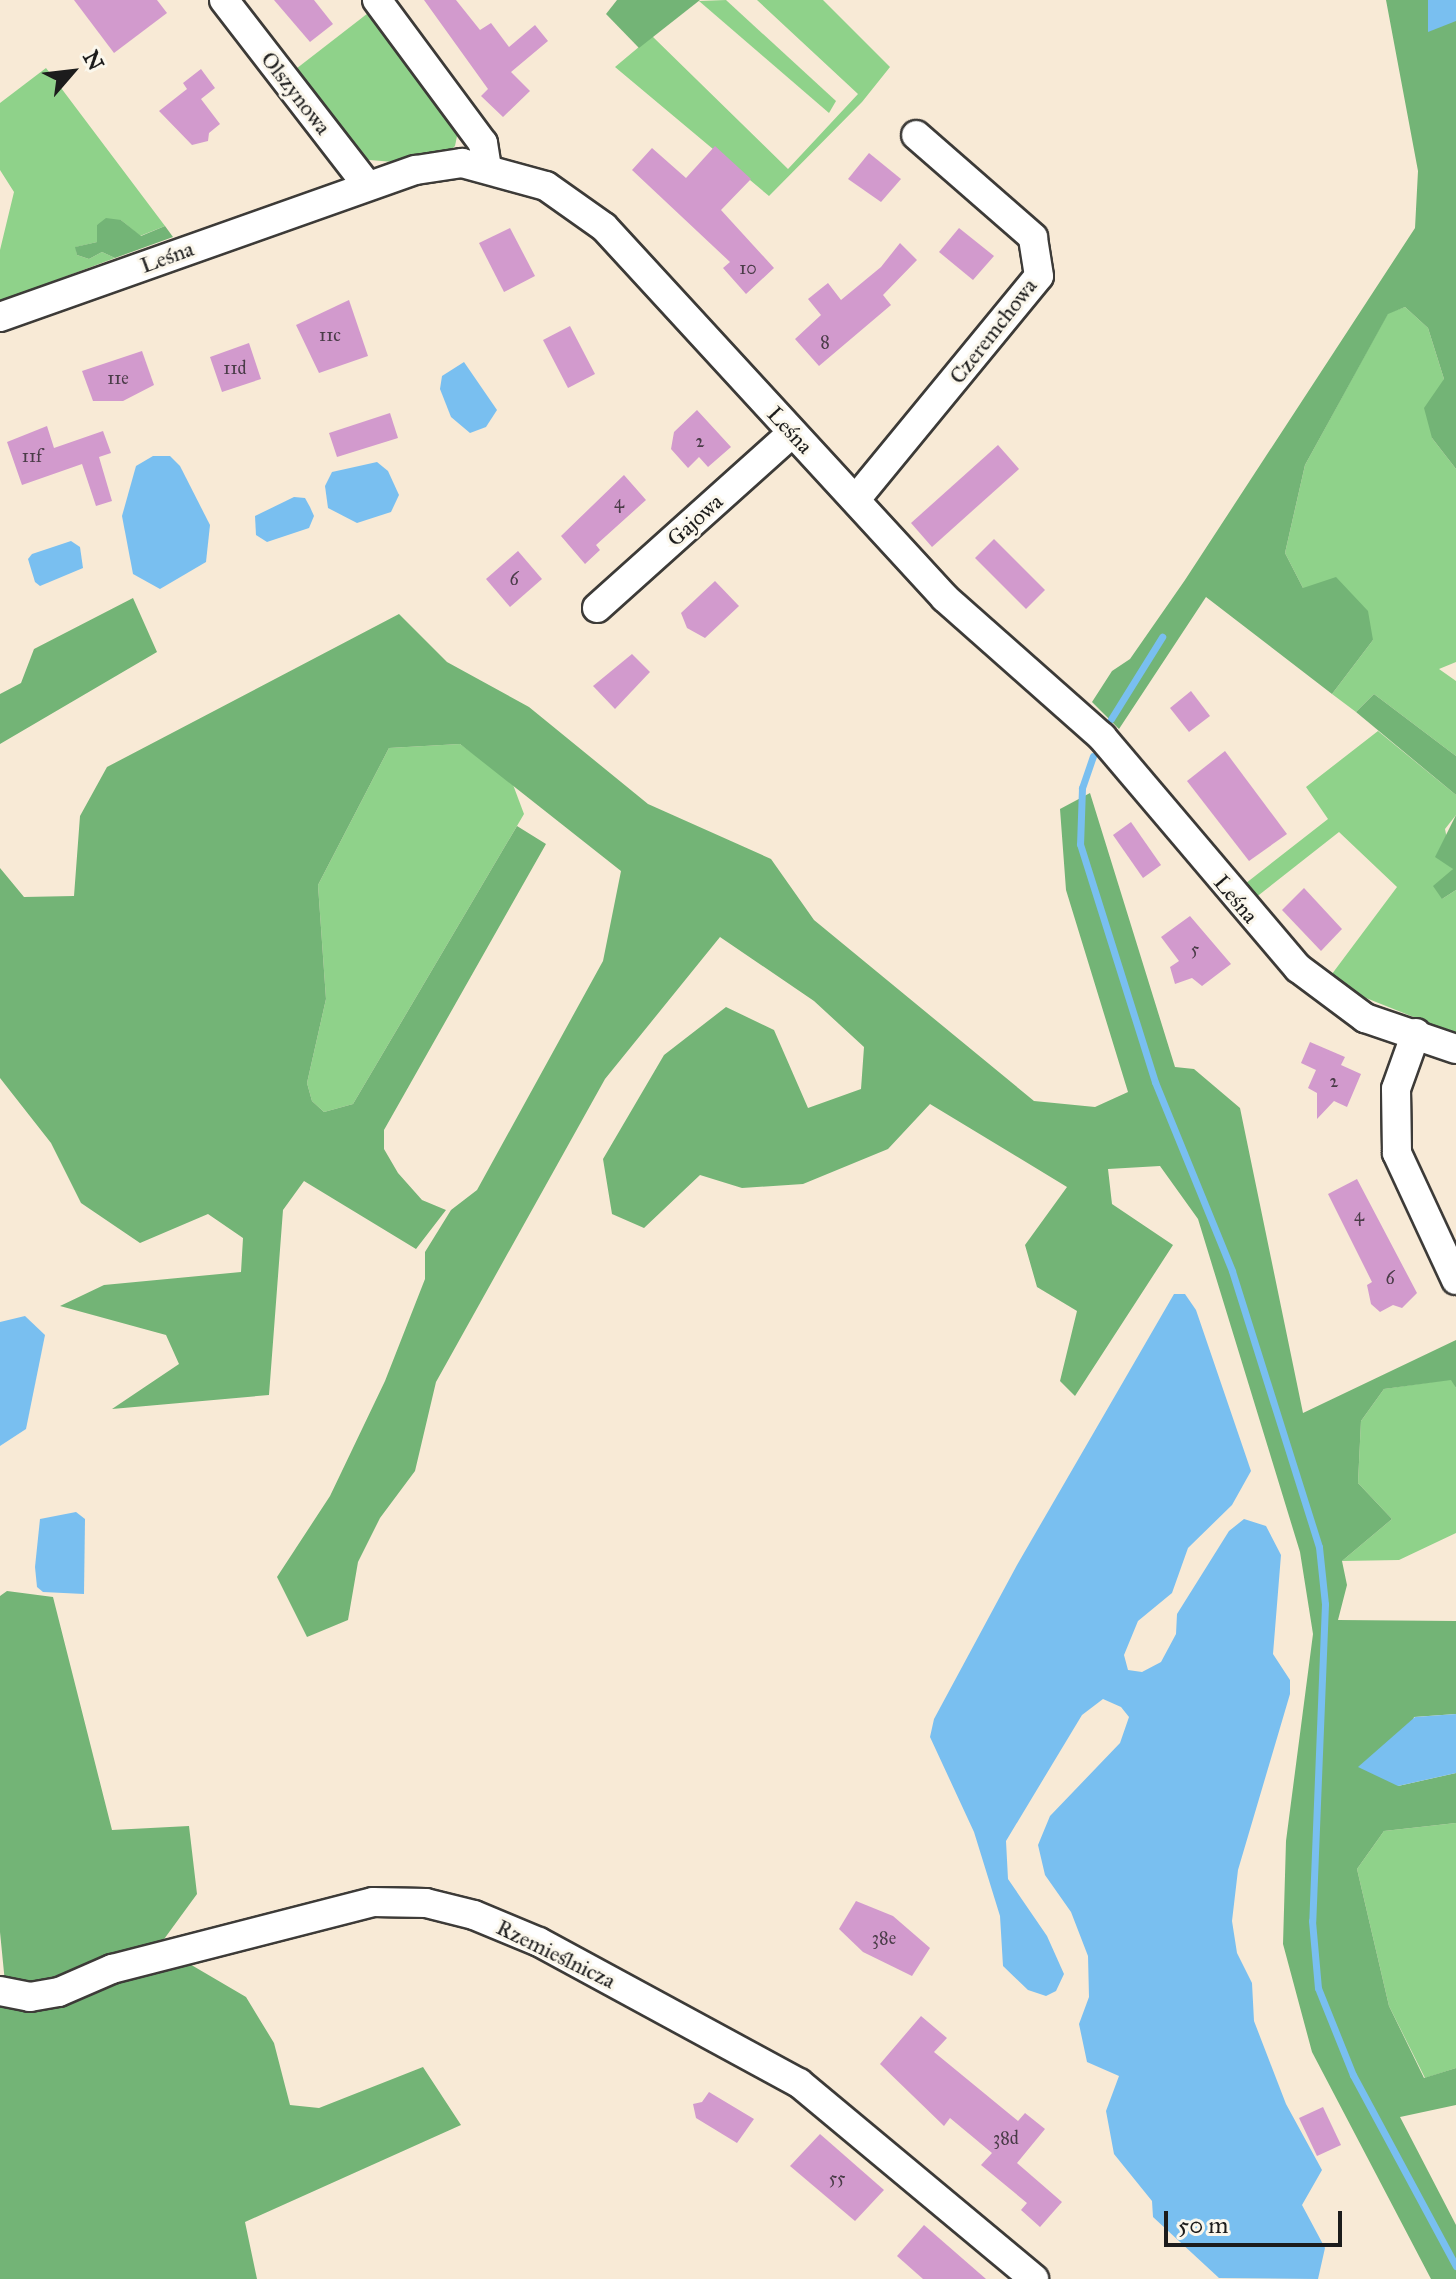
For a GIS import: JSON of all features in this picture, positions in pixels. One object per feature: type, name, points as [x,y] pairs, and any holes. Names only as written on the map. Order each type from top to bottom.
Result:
[{"type":"street","name":"Olszynowa","points":[[224,0],[367,185]]},
{"type":"street","points":[[377,0],[483,143],[487,167]]},
{"type":"street","name":"Czeremchowa","points":[[856,499],[1039,276],[1033,237],[916,135]]},
{"type":"street","name":"Leśna","points":[[0,317],[367,185],[462,163],[487,167],[546,186],[589,214],[945,598],[1102,737],[1298,968],[1365,1018],[1456,1049]]},
{"type":"street","name":"Gajowa","points":[[597,608],[792,433]]},
{"type":"street","points":[[1416,1033],[1396,1089],[1397,1153],[1456,1280]]},
{"type":"street","name":"Rzemieślnicza","points":[[0,1991],[30,1997],[59,1992],[112,1969],[373,1902],[426,1903],[474,1915],[539,1942],[799,2083],[1034,2279]]},
{"type":"green space","points":[[617,0],[700,0],[639,48],[606,14]]},
{"type":"green space","points":[[726,0],[836,101],[829,113],[699,1]]},
{"type":"green space","points":[[757,0],[823,0],[890,67],[862,102],[769,196],[615,67],[652,36],[788,169],[858,94]]},
{"type":"green space","points":[[1386,0],[1456,0],[1456,469],[1432,438],[1424,408],[1444,379],[1428,328],[1405,307],[1388,314],[1305,465],[1285,553],[1303,588],[1336,577],[1368,611],[1373,640],[1332,694],[1206,597],[1119,729],[1092,702],[1112,671],[1130,659],[1185,580],[1415,228],[1418,171]]},
{"type":"green space","points":[[372,10],[459,126],[455,146],[445,155],[405,163],[358,159],[292,72]]},
{"type":"green space","points":[[46,68],[165,226],[140,236],[121,220],[97,225],[97,242],[76,247],[77,255],[89,259],[102,252],[115,258],[0,301],[0,250],[14,192],[0,170],[0,103]]},
{"type":"green space","points":[[106,218],[121,220],[141,236],[165,226],[173,237],[115,258],[102,252],[89,259],[77,255],[75,247],[97,242],[97,225]]},
{"type":"green space","points":[[1405,307],[1428,328],[1444,379],[1432,438],[1456,469],[1456,662],[1439,669],[1456,681],[1456,756],[1374,694],[1356,712],[1332,694],[1373,640],[1303,588],[1285,553],[1305,465],[1388,313]]},
{"type":"green space","points":[[133,598],[157,652],[0,744],[0,694],[21,683],[34,649]]},
{"type":"green space","points":[[399,614],[447,662],[529,707],[648,804],[771,859],[814,920],[1034,1101],[1095,1107],[1128,1092],[1066,890],[1060,809],[1090,793],[1175,1067],[1194,1069],[1240,1108],[1303,1413],[1456,1340],[1456,1388],[1451,1380],[1384,1389],[1361,1421],[1358,1483],[1392,1519],[1342,1561],[1347,1585],[1338,1620],[1456,1621],[1456,1714],[1414,1717],[1398,1786],[1456,1773],[1456,1823],[1384,1831],[1357,1869],[1389,2006],[1424,2078],[1456,2068],[1456,2105],[1400,2117],[1456,2225],[1456,2279],[1431,2279],[1312,2052],[1283,1944],[1286,1841],[1313,1634],[1300,1552],[1198,1219],[1160,1166],[1108,1169],[1112,1204],[1173,1245],[1075,1396],[1060,1381],[1077,1311],[1037,1287],[1025,1245],[1067,1187],[930,1104],[888,1149],[803,1184],[742,1188],[700,1175],[644,1228],[612,1214],[603,1159],[664,1055],[726,1007],[774,1030],[808,1108],[861,1089],[864,1047],[814,1001],[720,937],[605,1079],[436,1382],[415,1471],[380,1518],[358,1562],[348,1620],[307,1637],[277,1577],[330,1496],[385,1381],[425,1279],[425,1252],[451,1210],[477,1190],[603,961],[621,871],[460,744],[389,748],[318,885],[326,999],[307,1083],[312,1101],[324,1112],[353,1104],[517,826],[546,844],[384,1130],[384,1149],[398,1173],[422,1200],[446,1210],[416,1249],[304,1181],[283,1210],[269,1395],[112,1409],[179,1364],[166,1335],[60,1306],[104,1285],[241,1272],[243,1238],[208,1214],[140,1243],[81,1203],[51,1143],[0,1078],[0,868],[24,897],[74,896],[80,816],[107,767]]},
{"type":"green space","points":[[1374,694],[1456,756],[1456,795],[1356,712]]},
{"type":"green space","points":[[1378,731],[1456,795],[1456,815],[1445,829],[1453,869],[1442,899],[1456,890],[1456,1034],[1326,982],[1397,887],[1339,832],[1250,902],[1241,887],[1328,819],[1306,787]]},
{"type":"green space","points":[[460,744],[512,782],[524,814],[353,1104],[324,1112],[312,1101],[307,1083],[326,999],[318,885],[389,748]]},
{"type":"green space","points":[[1456,815],[1456,890],[1442,899],[1433,886],[1453,869],[1435,857]]},
{"type":"green space","points":[[1452,1379],[1456,1388],[1456,1533],[1399,1560],[1342,1561],[1392,1519],[1358,1483],[1361,1421],[1384,1389]]},
{"type":"green space","points":[[7,1591],[53,1597],[112,1830],[189,1826],[197,1894],[159,1946],[246,1997],[274,2043],[290,2105],[319,2108],[423,2067],[461,2125],[245,2222],[257,2279],[0,2279],[0,1992],[6,1993],[0,1932],[0,1596]]},
{"type":"green space","points":[[1456,1823],[1456,2068],[1425,2078],[1389,2006],[1357,1869],[1384,1831]]},
{"type":"water","points":[[1428,0],[1456,0],[1456,21],[1428,32]]},
{"type":"water","points":[[464,362],[497,410],[486,427],[470,433],[451,417],[440,389],[442,376]]},
{"type":"water","points":[[153,456],[170,456],[180,466],[210,525],[206,562],[160,589],[133,574],[122,516],[136,466]]},
{"type":"water","points":[[377,462],[388,471],[399,495],[391,512],[357,523],[328,508],[325,486],[332,472]]},
{"type":"water","points":[[294,497],[305,498],[310,507],[314,516],[309,528],[267,542],[256,535],[255,516]]},
{"type":"water","points":[[71,541],[80,547],[83,568],[40,586],[35,582],[28,559],[32,554]]},
{"type":"water","points":[[1174,1294],[1185,1294],[1196,1310],[1251,1471],[1232,1505],[1188,1548],[1172,1593],[1138,1621],[1124,1655],[1128,1670],[1142,1672],[1161,1662],[1176,1634],[1177,1614],[1229,1531],[1244,1519],[1266,1526],[1281,1555],[1273,1654],[1290,1680],[1290,1694],[1238,1870],[1232,1921],[1237,1953],[1252,1983],[1254,2021],[1286,2104],[1322,2170],[1302,2205],[1325,2248],[1318,2279],[1219,2278],[1153,2217],[1152,2201],[1114,2154],[1106,2111],[1119,2076],[1087,2062],[1079,2024],[1089,1997],[1088,1956],[1071,1912],[1045,1875],[1038,1845],[1050,1816],[1120,1743],[1129,1717],[1121,1707],[1103,1699],[1082,1715],[1006,1841],[1008,1879],[1047,1936],[1064,1974],[1056,1991],[1046,1996],[1028,1990],[1003,1966],[1000,1916],[974,1832],[930,1737],[934,1719],[1017,1565]]},
{"type":"water","points":[[25,1316],[45,1335],[26,1429],[0,1446],[0,1322]]},
{"type":"water","points":[[76,1512],[85,1519],[84,1594],[43,1592],[37,1587],[35,1567],[40,1519]]},
{"type":"water","points":[[1456,1714],[1456,1773],[1398,1786],[1358,1767],[1415,1717]]},
{"type":"building","points":[[74,0],[157,0],[167,13],[114,53]]},
{"type":"building","points":[[274,0],[314,0],[333,24],[310,42]]},
{"type":"building","points":[[424,0],[456,0],[480,30],[491,23],[509,47],[535,25],[548,41],[511,72],[530,91],[503,117],[481,96],[488,89]]},
{"type":"building","points":[[201,69],[215,88],[201,99],[220,124],[209,133],[208,141],[192,145],[159,111],[187,89],[183,83]]},
{"type":"building","points":[[715,146],[751,179],[721,210],[774,268],[746,294],[723,268],[730,262],[632,170],[652,148],[686,178]]},
{"type":"building","points":[[869,153],[901,179],[881,202],[848,179]]},
{"type":"building","points":[[510,228],[535,276],[504,292],[479,243]]},
{"type":"building","points":[[959,228],[994,256],[973,280],[939,252]]},
{"type":"building","points":[[900,243],[917,260],[883,295],[891,305],[819,366],[795,339],[821,315],[808,299],[828,283],[841,300],[881,267]]},
{"type":"building","points":[[349,300],[368,356],[319,373],[296,325]]},
{"type":"building","points":[[570,326],[595,374],[568,388],[543,340]]},
{"type":"building","points":[[249,343],[261,379],[222,392],[210,357]]},
{"type":"building","points":[[142,351],[154,385],[123,401],[93,401],[82,371]]},
{"type":"building","points":[[697,410],[731,447],[708,467],[699,457],[688,468],[671,449],[674,432]]},
{"type":"building","points":[[390,413],[398,438],[337,457],[329,433]]},
{"type":"building","points":[[47,426],[54,448],[103,431],[111,453],[99,457],[112,501],[96,506],[82,464],[22,485],[7,442]]},
{"type":"building","points":[[998,445],[1019,469],[932,547],[911,523]]},
{"type":"building","points":[[624,475],[646,500],[596,545],[600,550],[585,564],[561,536]]},
{"type":"building","points":[[994,539],[1045,590],[1026,609],[975,558]]},
{"type":"building","points":[[518,551],[542,579],[510,607],[486,579]]},
{"type":"building","points":[[715,581],[739,606],[705,638],[687,628],[681,613]]},
{"type":"building","points":[[632,654],[650,672],[615,709],[593,686]]},
{"type":"building","points":[[1191,691],[1210,716],[1189,732],[1170,708]]},
{"type":"building","points":[[1225,751],[1287,834],[1249,861],[1187,781]]},
{"type":"building","points":[[1131,822],[1161,865],[1143,878],[1113,835]]},
{"type":"building","points":[[1304,888],[1342,929],[1321,951],[1282,910]]},
{"type":"building","points":[[1190,916],[1231,964],[1202,986],[1192,978],[1175,984],[1170,967],[1179,961],[1161,937]]},
{"type":"building","points":[[1310,1042],[1345,1057],[1341,1065],[1361,1074],[1347,1107],[1334,1101],[1317,1119],[1317,1093],[1308,1088],[1316,1070],[1301,1063]]},
{"type":"building","points":[[1357,1179],[1417,1293],[1402,1308],[1393,1305],[1380,1312],[1371,1304],[1367,1285],[1372,1282],[1328,1194]]},
{"type":"building","points":[[856,1901],[893,1916],[930,1948],[912,1976],[863,1952],[839,1929]]},
{"type":"building","points":[[921,2016],[947,2038],[934,2052],[1018,2121],[1025,2113],[1045,2129],[1017,2163],[1062,2202],[1040,2227],[1021,2210],[1027,2203],[981,2165],[992,2153],[950,2118],[944,2126],[880,2064]]},
{"type":"building","points":[[709,2092],[754,2119],[737,2143],[696,2118],[693,2104],[702,2102]]},
{"type":"building","points":[[1323,2107],[1341,2145],[1317,2156],[1299,2118]]},
{"type":"building","points":[[820,2134],[884,2190],[855,2221],[790,2166]]},
{"type":"building","points":[[924,2225],[986,2279],[923,2279],[897,2256]]},
{"type":"waterway","points":[[1111,719],[1162,637]]},
{"type":"waterway","points":[[1093,756],[1082,788],[1080,844],[1155,1082],[1232,1271],[1319,1547],[1325,1604],[1312,1921],[1318,1988],[1353,2075],[1456,2266]]}]
